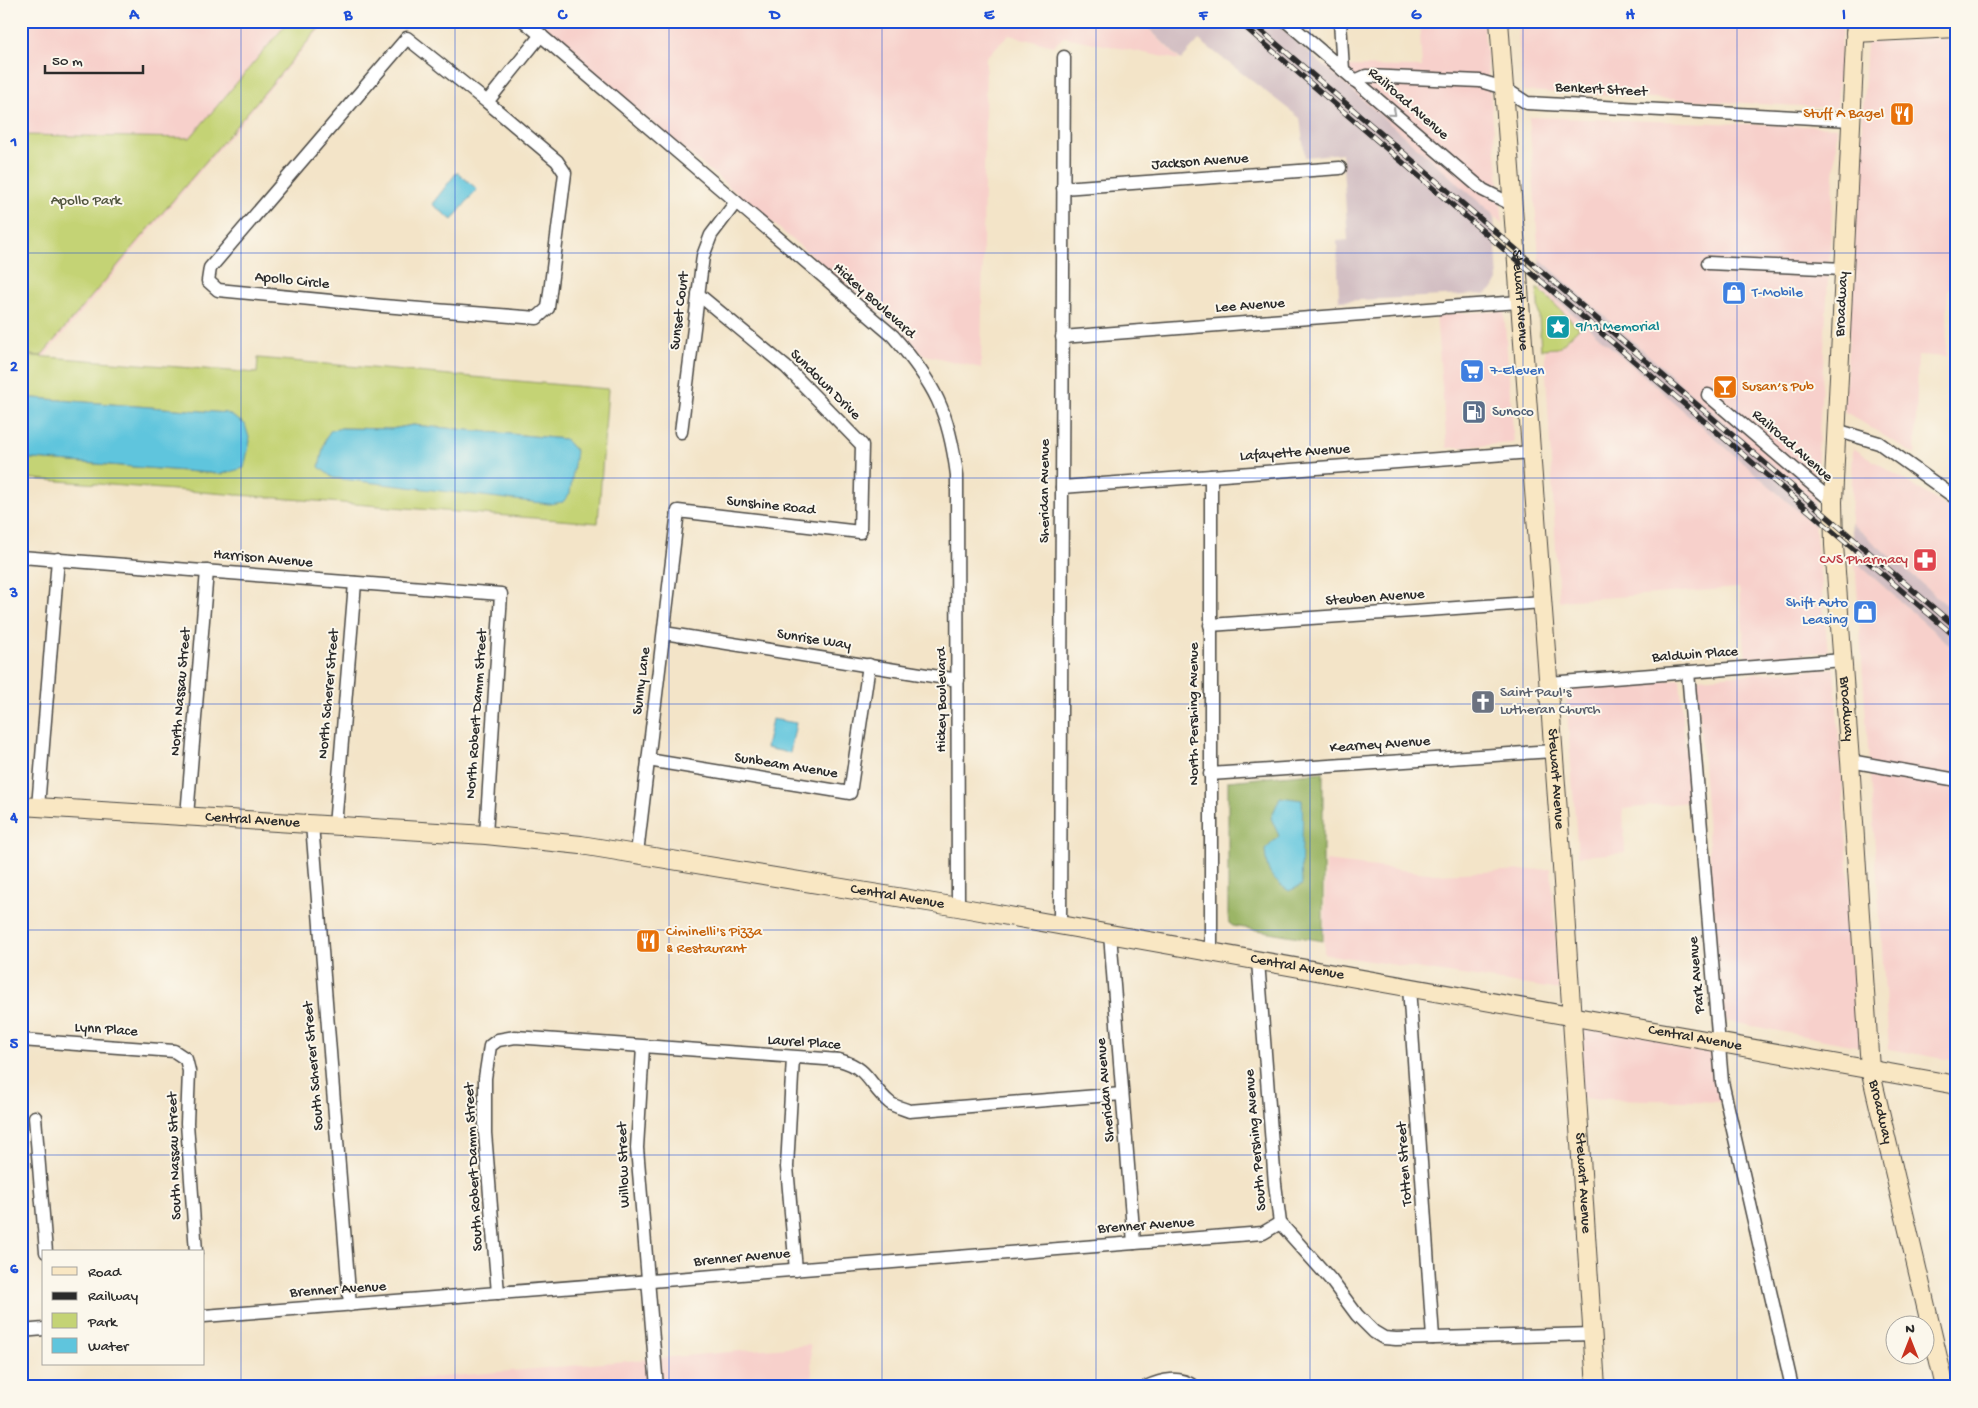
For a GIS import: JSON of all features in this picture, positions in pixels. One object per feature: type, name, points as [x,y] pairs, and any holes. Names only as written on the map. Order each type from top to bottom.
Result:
[{"type":"main road","name":"Stewart Avenue","points":[[1499,21],[1549,683],[1596,1387]]},
{"type":"main road","points":[[1856,27],[1957,28]]},
{"type":"main road","name":"Broadway","points":[[1856,27],[1836,430],[1833,531],[1870,1069],[1945,1387]]},
{"type":"main road","name":"Central Avenue","points":[[29,807],[312,824],[335,817],[637,853],[1572,1015],[1957,1085]]},
{"type":"street","name":"Hickey Boulevard","points":[[524,21],[893,336],[925,376],[938,399],[946,418],[958,475],[958,908]]},
{"type":"street","name":"Railroad Avenue","points":[[1286,21],[1483,190],[1513,205]]},
{"type":"street","points":[[1340,21],[1343,70]]},
{"type":"street","points":[[487,102],[541,35]]},
{"type":"street","name":"Apollo Circle","points":[[407,38],[487,102],[557,161],[565,173],[548,308],[537,318],[383,306],[218,290],[208,281],[210,268],[407,38]]},
{"type":"street","name":"Sheridan Avenue","points":[[1060,926],[1064,57]]},
{"type":"street","name":"Benkert Street","points":[[1356,81],[1366,76],[1480,81],[1504,88],[1527,103],[1851,120]]},
{"type":"street","name":"Jackson Avenue","points":[[1063,188],[1340,168]]},
{"type":"street","name":"Sunset Court","points":[[681,432],[703,256],[711,235],[736,202]]},
{"type":"street","points":[[1708,263],[1844,270]]},
{"type":"street","name":"Sundown Drive","points":[[698,294],[788,368],[862,446],[860,532]]},
{"type":"street","name":"Lee Avenue","points":[[1062,337],[1520,302]]},
{"type":"street","name":"Railroad Avenue","points":[[1708,395],[1833,502]]},
{"type":"street","points":[[1836,430],[1878,444],[1957,498]]},
{"type":"street","name":"Lafayette Avenue","points":[[1062,487],[1532,452]]},
{"type":"street","name":"North Pershing Avenue","points":[[1211,476],[1211,952]]},
{"type":"street","name":"Sunshine Road","points":[[678,512],[860,532]]},
{"type":"street","name":"Sunny Lane","points":[[637,853],[678,512]]},
{"type":"street","name":"Harrison Avenue","points":[[21,557],[501,594]]},
{"type":"street","points":[[29,807],[58,560]]},
{"type":"street","name":"North Nassau Street","points":[[187,816],[207,571]]},
{"type":"street","name":"North Scherer Street","points":[[335,817],[355,583]]},
{"type":"street","name":"North Robert Damm Street","points":[[486,835],[501,594]]},
{"type":"street","name":"Steuben Avenue","points":[[1210,625],[1543,602]]},
{"type":"street","name":"Sunrise Way","points":[[664,633],[958,680]]},
{"type":"street","name":"Baldwin Place","points":[[1549,683],[1843,660]]},
{"type":"street","name":"Sunbeam Avenue","points":[[648,760],[850,792],[869,665]]},
{"type":"street","name":"Park Avenue","points":[[1688,672],[1722,1082],[1792,1387]]},
{"type":"street","name":"Kearney Avenue","points":[[1210,774],[1553,751]]},
{"type":"street","points":[[1850,761],[1957,780]]},
{"type":"street","name":"South Scherer Street","points":[[312,824],[350,1305]]},
{"type":"street","name":"Sheridan Avenue","points":[[1110,934],[1134,1243]]},
{"type":"street","name":"South Pershing Avenue","points":[[1258,961],[1274,1184],[1280,1223],[1331,1280],[1357,1315],[1374,1332],[1384,1338],[1593,1334]]},
{"type":"street","name":"Totten Street","points":[[1408,987],[1433,1338]]},
{"type":"street","name":"Laurel Place","points":[[495,1042],[514,1037],[839,1060],[851,1063],[863,1071],[891,1103],[909,1111],[1122,1094]]},
{"type":"street","name":"Lynn Place","points":[[21,1040],[174,1051],[186,1059]]},
{"type":"street","name":"South Robert Damm Street","points":[[495,1042],[490,1046],[485,1078],[485,1133],[498,1294]]},
{"type":"street","name":"Willow Street","points":[[643,1047],[637,1148],[657,1387]]},
{"type":"street","points":[[793,1058],[787,1167],[796,1270]]},
{"type":"street","name":"South Nassau Street","points":[[186,1059],[189,1071],[187,1123],[196,1250]]},
{"type":"street","points":[[35,1117],[46,1250]]},
{"type":"street","name":"Brenner Avenue","points":[[205,1316],[1264,1233],[1280,1223]]},
{"type":"street","points":[[21,1331],[42,1329]]},
{"type":"street","points":[[1146,1387],[1167,1380],[1178,1380],[1195,1387]]},
{"type":"shaded area","points":[[21,21],[327,21],[44,357],[21,355]]},
{"type":"shaded area","points":[[531,21],[1141,21],[1180,60],[1064,37],[1053,46],[1009,35],[986,57],[981,368],[922,354],[880,313]]},
{"type":"shaded area","points":[[1141,21],[1273,21],[1494,215],[1498,280],[1493,289],[1485,294],[1339,301],[1337,241],[1348,240],[1342,153],[1305,157],[1300,118],[1199,40],[1181,60]]},
{"type":"shaded area","points":[[1419,21],[1483,21],[1503,224],[1325,66],[1422,67]]},
{"type":"shaded area","points":[[1517,21],[1843,21],[1837,108],[1523,91]]},
{"type":"shaded area","points":[[1957,36],[1957,288],[1948,288],[1946,357],[1918,355],[1915,455],[1844,411],[1867,43]]},
{"type":"shaded area","points":[[1529,117],[1837,127],[1815,503],[1539,258]]},
{"type":"shaded area","points":[[1539,258],[1815,503],[1815,526],[1541,286]]},
{"type":"shaded area","points":[[1541,286],[1815,526],[1828,652],[1746,658],[1739,588],[1559,601]]},
{"type":"shaded area","points":[[1504,311],[1514,443],[1447,448],[1436,314]]},
{"type":"shaded area","points":[[1853,448],[1957,513],[1957,614],[1851,523]]},
{"type":"shaded area","points":[[1851,523],[1957,614],[1957,652],[1855,561]]},
{"type":"shaded area","points":[[1855,561],[1957,652],[1957,1061],[1889,1049]]},
{"type":"shaded area","points":[[1834,668],[1861,1047],[1721,1020],[1697,678]]},
{"type":"shaded area","points":[[1680,679],[1689,802],[1623,809],[1625,853],[1578,856],[1565,686]]},
{"type":"shaded area","points":[[1326,861],[1436,874],[1551,869],[1560,990],[1324,954]]},
{"type":"shaded area","points":[[1572,1015],[1718,1041],[1726,1102],[1576,1098]]},
{"type":"shaded area","points":[[810,1345],[813,1387],[327,1387]]},
{"type":"green space","name":"Apollo Park","points":[[289,21],[325,21],[41,356],[21,354],[21,135],[190,138]]},
{"type":"green space","points":[[1537,287],[1579,328],[1558,348],[1541,349]]},
{"type":"green space","points":[[21,355],[257,373],[258,358],[608,389],[598,523],[21,478],[21,458],[222,474],[226,413],[21,397]],"holes":[[[413,425],[565,439],[576,451],[341,428],[391,429]]]},
{"type":"green space","points":[[1323,772],[1323,941],[1233,926],[1229,923],[1228,915],[1228,781]]},
{"type":"water","points":[[457,172],[477,189],[452,220],[432,204]]},
{"type":"water","points":[[21,397],[227,413],[245,424],[250,441],[244,468],[222,474],[21,458]]},
{"type":"water","points":[[413,425],[565,439],[576,451],[570,493],[563,502],[549,504],[333,478],[319,467],[325,440],[330,431],[341,428],[391,429]]},
{"type":"water","points":[[772,719],[796,723],[790,753],[766,748]]},
{"type":"water","points":[[1280,797],[1302,800],[1302,885],[1289,891],[1268,870],[1265,850],[1279,836],[1271,818]]},
{"type":"railway","points":[[1238,21],[1957,638]]},
{"type":"railway","points":[[1250,21],[1957,628]]},
{"type":"place","name":"Stuff A Bagel","points":[[1902,114]]},
{"type":"place","name":"T-Mobile","points":[[1734,293]]},
{"type":"place","name":"9/11 Memorial","points":[[1558,327]]},
{"type":"place","name":"7-Eleven","points":[[1472,371]]},
{"type":"place","name":"Susan’s Pub","points":[[1725,387]]},
{"type":"place","name":"Sunoco","points":[[1474,412]]},
{"type":"place","name":"CVS Pharmacy","points":[[1925,560]]},
{"type":"place","name":"Shift Auto Leasing","points":[[1865,612]]},
{"type":"place","name":"Saint Paul's Lutheran Church","points":[[1483,702]]},
{"type":"place","name":"Ciminelli's Pizza & Restaurant","points":[[648,941]]}]
